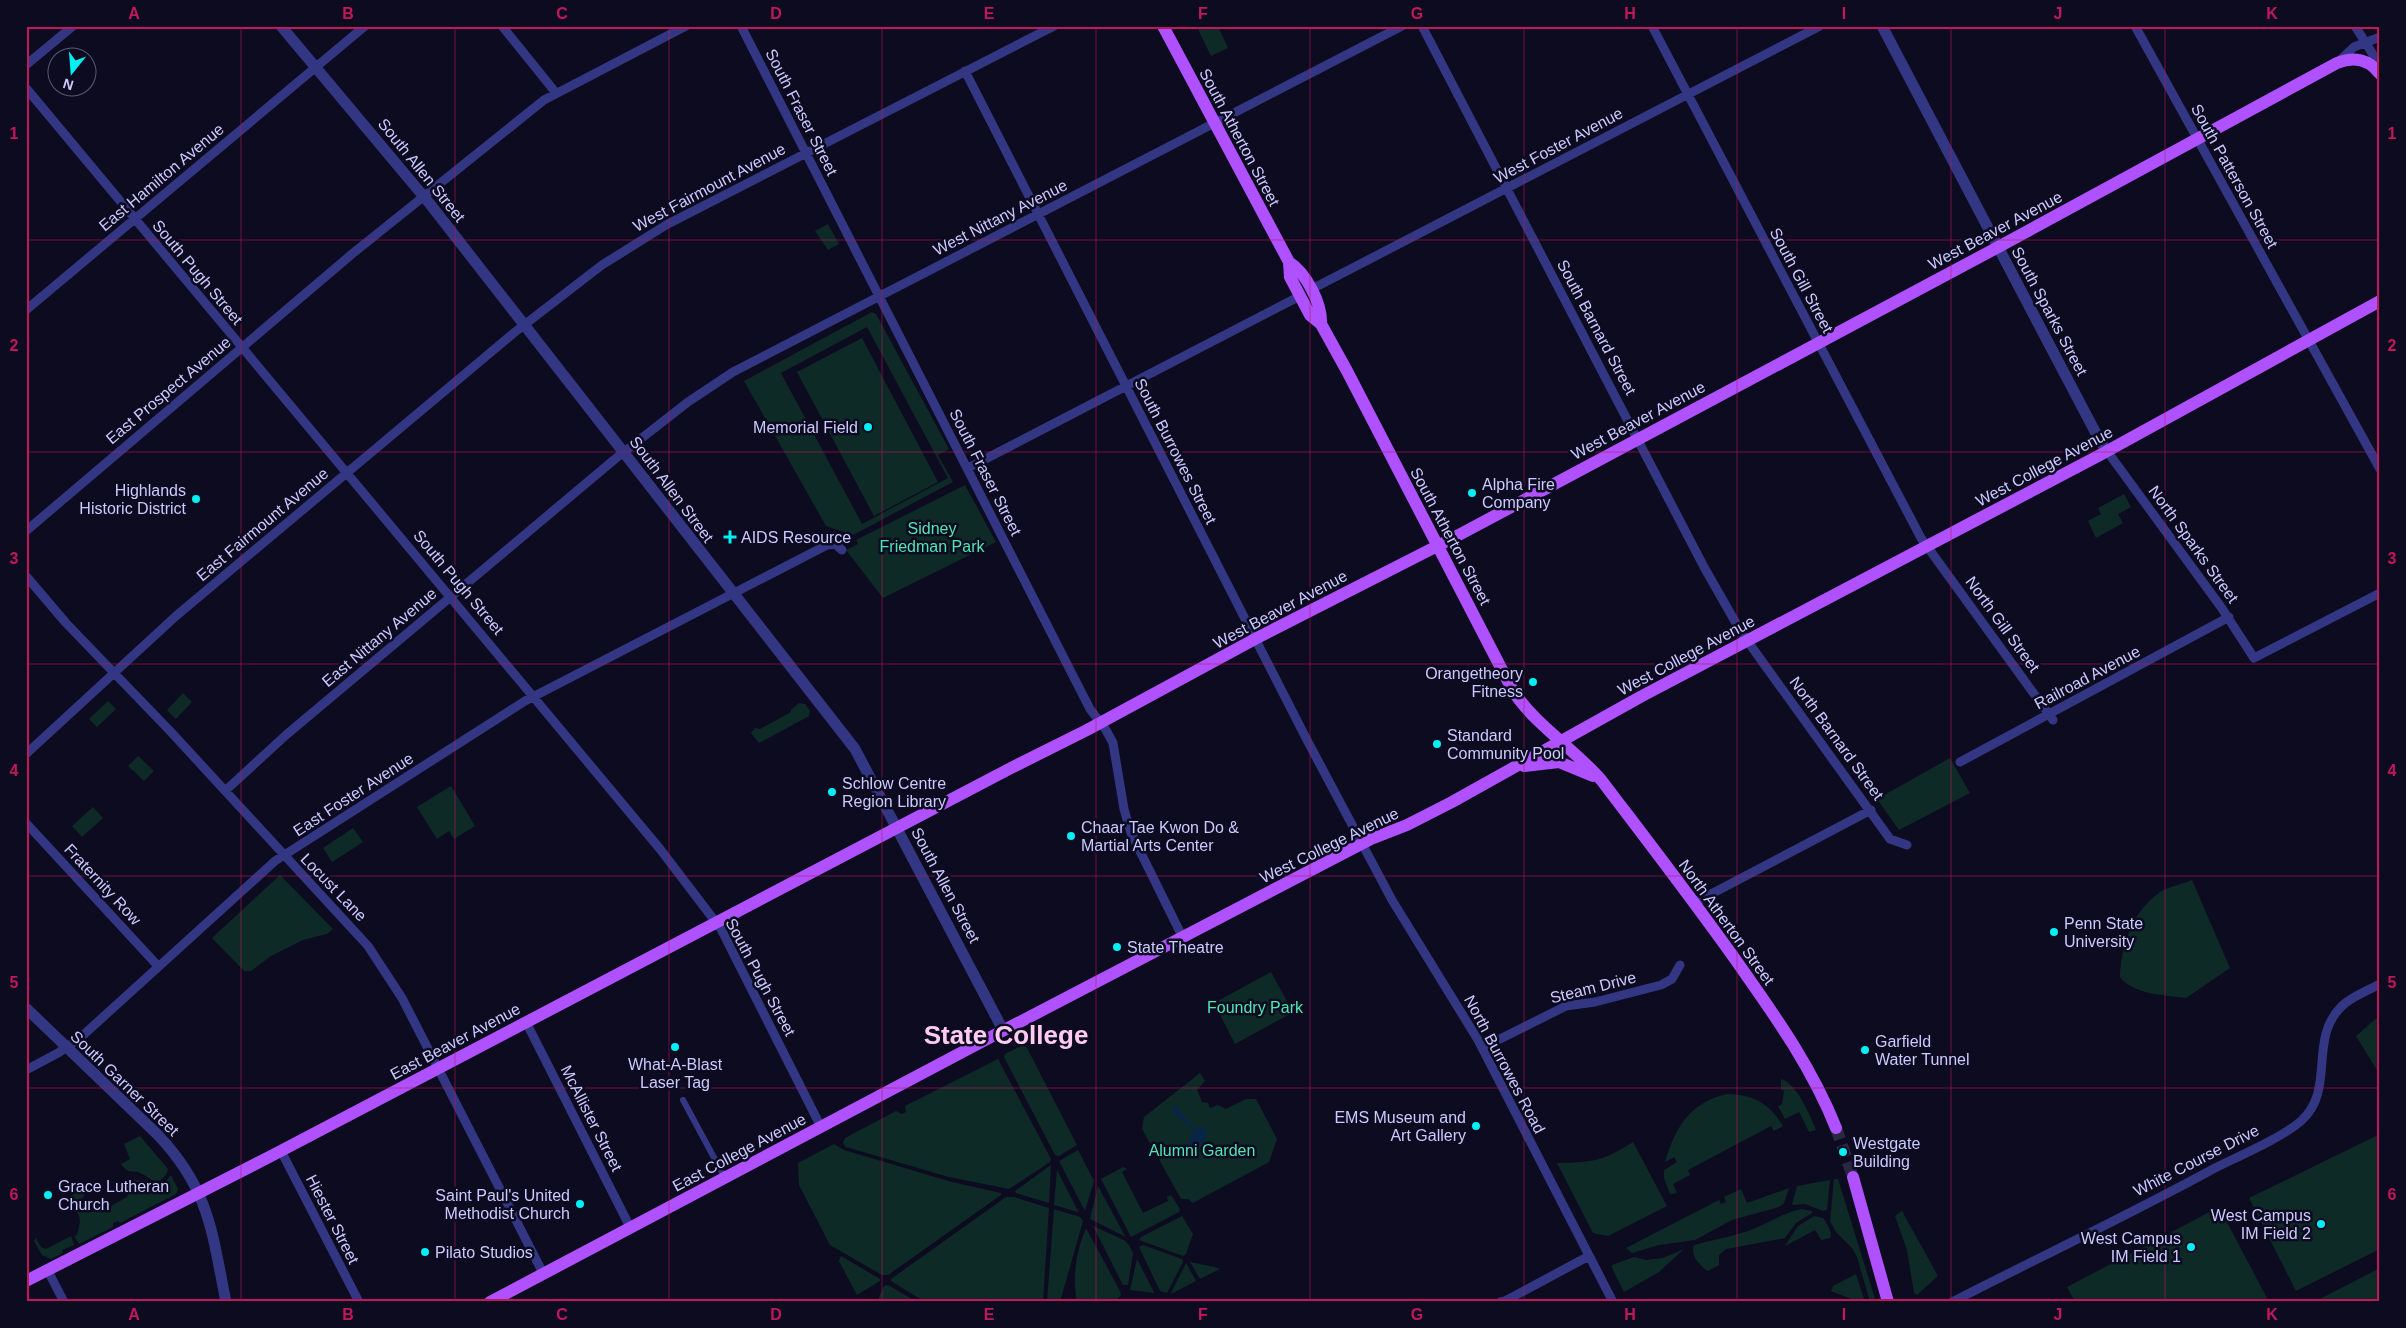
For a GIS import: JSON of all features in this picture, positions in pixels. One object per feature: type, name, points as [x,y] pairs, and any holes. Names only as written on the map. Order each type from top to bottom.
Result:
[{"type":"main road","name":"South Atherton Street","points":[[1163,26],[1288,262],[1290,277],[1305,293],[1310,315],[1321,324],[1519,699],[1571,749]]},
{"type":"main road","name":"West Beaver Avenue","points":[[898,828],[1100,723],[1255,639],[1438,546],[1638,438],[1819,344],[2337,63],[2350,59],[2360,60],[2369,63],[2380,73]]},
{"type":"main road","name":"West College Avenue","points":[[1003,1030],[1362,844],[1415,821],[1561,740],[2107,451],[2380,301]]},
{"type":"main road","name":"North Atherton Street","points":[[1571,749],[1602,781],[1694,903],[1791,1039],[1822,1096],[1836,1128]]},
{"type":"main road","points":[[1507,770],[1533,763],[1559,762],[1585,771],[1602,781]]},
{"type":"main road","name":"East Beaver Avenue","points":[[26,1281],[281,1151],[898,828]]},
{"type":"main road","name":"East College Avenue","points":[[490,1302],[1003,1030]]},
{"type":"main road","points":[[1854,1177],[1888,1302]]},
{"type":"street","points":[[26,66],[73,26]]},
{"type":"street","name":"South Allen Street","points":[[281,26],[423,196],[855,749],[1003,1030]]},
{"type":"street","name":"East Hamilton Avenue","points":[[26,310],[365,26]]},
{"type":"street","points":[[502,26],[556,93]]},
{"type":"street","name":"East Prospect Avenue","points":[[26,531],[423,196],[544,100],[686,26]]},
{"type":"street","name":"South Fraser Street","points":[[741,26],[1090,709],[1112,743],[1129,829],[1183,938]]},
{"type":"street","name":"West Fairmount Avenue","points":[[524,325],[626,249],[666,225],[1054,26]]},
{"type":"street","name":"West Nittany Avenue","points":[[624,452],[688,402],[733,372],[1402,26]]},
{"type":"street","name":"South Barnard Street","points":[[1422,26],[1704,567],[1747,641]]},
{"type":"street","name":"South Gill Street","points":[[1652,26],[1921,538],[1928,546]]},
{"type":"street","name":"West Foster Avenue","points":[[968,468],[1820,26]]},
{"type":"street","name":"South Sparks Street","points":[[1882,26],[2100,441],[2107,451]]},
{"type":"street","name":"South Patterson Street","points":[[2135,26],[2380,470]]},
{"type":"street","points":[[2355,26],[2380,73]]},
{"type":"street","name":"West Beaver Avenue","points":[[2337,63],[2354,47],[2366,44],[2380,37]]},
{"type":"street","name":"South Burrowes Street","points":[[965,71],[1255,639],[1362,844]]},
{"type":"street","name":"South Pugh Street","points":[[27,90],[653,840],[716,923],[821,1127]]},
{"type":"street","name":"East Fairmount Avenue","points":[[26,754],[176,616],[524,325]]},
{"type":"street","name":"North Sparks Street","points":[[2107,451],[2228,618],[2254,658],[2380,593]]},
{"type":"street","name":"East Nittany Avenue","points":[[225,791],[286,735],[624,452]]},
{"type":"street","points":[[732,592],[826,544],[835,544],[842,550]]},
{"type":"street","name":"North Gill Street","points":[[1928,546],[2052,717]]},
{"type":"street","name":"Locust Lane","points":[[26,576],[66,622],[368,946],[402,998],[543,1274]]},
{"type":"street","name":"East Foster Avenue","points":[[26,1070],[66,1048],[255,877],[283,856],[533,697],[732,592]]},
{"type":"street","name":"Railroad Avenue","points":[[1960,762],[2052,717],[2228,618]]},
{"type":"street","name":"North Barnard Street","points":[[1747,641],[1871,810],[1890,839],[1907,845]]},
{"type":"street","points":[[1694,903],[1871,810]]},
{"type":"street","name":"Fraternity Row","points":[[26,823],[158,966]]},
{"type":"street","name":"North Burrowes Road","points":[[1362,844],[1392,900],[1482,1048],[1613,1302]]},
{"type":"street","name":"Steam Drive","points":[[1482,1048],[1566,1006],[1595,1002],[1661,985],[1672,979],[1680,965]]},
{"type":"street","name":"White Course Drive","points":[[1952,1302],[2197,1178],[2300,1122],[2314,1106],[2320,1094],[2322,1042],[2332,1017],[2347,1002],[2380,984]]},
{"type":"street","name":"South Garner Street","points":[[26,1008],[163,1140],[199,1193],[212,1227],[226,1302]]},
{"type":"street","name":"McAllister Street","points":[[526,1022],[630,1227]]},
{"type":"street","points":[[683,1100],[725,1178]]},
{"type":"street","name":"Hiester Street","points":[[281,1151],[359,1302]]},
{"type":"street","points":[[1500,1302],[1505,1302],[1588,1256]]},
{"type":"street","points":[[48,1271],[64,1302]]},
{"type":"green space","points":[[1203,26],[1218,26],[1228,48],[1211,56],[1198,29]]},
{"type":"green space","points":[[828,224],[839,244],[828,250],[815,231]]},
{"type":"green space","points":[[872,312],[876,314],[949,449],[938,455],[953,482],[853,535],[826,526],[744,381]],"holes":[[[867,327],[948,478],[862,524],[781,373]]]},
{"type":"green space","name":"Memorial Field","points":[[862,338],[938,482],[874,516],[797,372]]},
{"type":"green space","name":"Sidney Friedman Park","points":[[965,485],[996,542],[883,598],[846,550],[858,544],[856,540]]},
{"type":"green space","points":[[2124,494],[2131,507],[2118,514],[2123,523],[2096,538],[2088,521],[2101,514],[2098,508]]},
{"type":"green space","points":[[183,693],[192,702],[176,719],[167,710]]},
{"type":"green space","points":[[108,701],[116,709],[97,727],[89,719]]},
{"type":"green space","points":[[799,703],[805,704],[810,711],[809,716],[759,743],[751,733],[755,728],[760,729],[791,712]]},
{"type":"green space","points":[[138,756],[154,771],[144,781],[128,766]]},
{"type":"green space","points":[[1950,758],[1970,793],[1899,830],[1877,799]]},
{"type":"green space","points":[[451,786],[475,826],[454,839],[449,831],[437,839],[417,807]]},
{"type":"green space","points":[[93,807],[103,818],[82,837],[72,826]]},
{"type":"green space","points":[[353,828],[363,842],[332,862],[323,848]]},
{"type":"green space","points":[[280,875],[333,929],[327,934],[303,940],[271,956],[251,971],[244,971],[212,938]]},
{"type":"green space","points":[[2192,880],[2230,968],[2186,998],[2141,991],[2126,983],[2120,977],[2121,965],[2126,940],[2136,918],[2143,908],[2162,891]]},
{"type":"green space","name":"Foundry Park","points":[[1271,972],[1288,1003],[1288,1015],[1235,1044],[1214,1003]]},
{"type":"green space","points":[[2380,1015],[2380,1075],[2356,1036]]},
{"type":"green space","points":[[1023,1045],[1027,1048],[1077,1145],[1059,1156],[1055,1155],[1004,1057],[1005,1054]]},
{"type":"green space","points":[[998,1059],[1051,1159],[1050,1162],[1009,1189],[949,1177],[846,1147],[843,1143],[845,1138],[896,1111],[902,1114],[906,1112],[905,1106]]},
{"type":"green space","name":"Alumni Garden","points":[[1200,1073],[1205,1081],[1197,1090],[1202,1102],[1208,1103],[1210,1108],[1218,1105],[1226,1109],[1246,1099],[1256,1099],[1277,1139],[1269,1162],[1193,1203],[1188,1199],[1181,1199],[1142,1129],[1144,1117]]},
{"type":"green space","points":[[1781,1079],[1792,1086],[1797,1093],[1807,1109],[1816,1130],[1809,1132],[1799,1112],[1785,1119],[1778,1106],[1782,1104],[1784,1091],[1781,1089]]},
{"type":"green space","points":[[1727,1094],[1745,1096],[1760,1102],[1778,1118],[1783,1126],[1774,1131],[1771,1126],[1688,1170],[1690,1175],[1673,1184],[1677,1193],[1670,1194],[1664,1178],[1664,1170],[1677,1162],[1674,1157],[1665,1162],[1679,1128],[1686,1118],[1703,1103]]},
{"type":"green space","name":"West Campus IM Field 2","points":[[2380,1134],[2380,1249],[2296,1291],[2249,1198]]},
{"type":"green space","points":[[140,1136],[168,1169],[166,1175],[160,1181],[152,1180],[139,1172],[129,1171],[121,1164],[130,1159],[124,1144]]},
{"type":"green space","points":[[1633,1142],[1667,1206],[1608,1236],[1593,1233],[1557,1163],[1596,1160],[1613,1154]]},
{"type":"green space","points":[[834,1144],[844,1150],[952,1182],[1001,1193],[1001,1195],[888,1275],[882,1275],[830,1245],[799,1185],[798,1163]]},
{"type":"green space","points":[[1078,1150],[1094,1181],[1085,1211],[1059,1161]]},
{"type":"green space","points":[[1051,1165],[1049,1203],[1016,1193],[1015,1191]]},
{"type":"green space","points":[[1123,1167],[1127,1169],[1122,1172],[1143,1213],[1168,1201],[1167,1197],[1171,1195],[1180,1209],[1179,1212],[1131,1237],[1101,1179]]},
{"type":"green space","points":[[1057,1170],[1078,1211],[1078,1212],[1054,1205]]},
{"type":"green space","points":[[171,1175],[178,1189],[176,1194],[120,1223],[118,1221],[113,1223],[113,1227],[79,1244],[74,1236],[77,1235],[80,1222],[79,1215],[67,1200],[78,1188],[85,1194],[82,1199],[83,1204],[88,1206],[92,1212],[102,1211],[103,1206],[111,1206],[127,1197],[134,1180],[149,1181],[155,1186],[166,1181]]},
{"type":"green space","points":[[1834,1179],[1838,1179],[1876,1302],[1870,1302],[1857,1257],[1852,1248],[1836,1232],[1830,1221]]},
{"type":"green space","points":[[1830,1180],[1827,1210],[1823,1211],[1805,1204],[1792,1205],[1797,1186]]},
{"type":"green space","points":[[1098,1186],[1125,1236],[1090,1219]]},
{"type":"green space","points":[[1789,1188],[1784,1203],[1779,1207],[1732,1220],[1695,1240],[1659,1245],[1632,1253],[1626,1248],[1719,1200],[1721,1204],[1726,1202],[1724,1197],[1741,1189],[1747,1203]]},
{"type":"green space","points":[[1006,1197],[1014,1197],[1049,1208],[1043,1302],[925,1302],[891,1281],[891,1279]]},
{"type":"green space","name":"West Campus IM Field 1","points":[[2219,1207],[2269,1302],[2075,1302],[2067,1287]]},
{"type":"green space","points":[[1054,1209],[1080,1217],[1083,1221],[1060,1302],[1047,1302]]},
{"type":"green space","points":[[1802,1209],[1812,1211],[1812,1213],[1796,1223],[1785,1238],[1726,1249],[1719,1255],[1719,1265],[1708,1271],[1701,1266],[1694,1256],[1694,1245],[1748,1231],[1788,1213]]},
{"type":"green space","points":[[1902,1211],[1938,1276],[1917,1295],[1914,1293],[1907,1250],[1895,1216]]},
{"type":"green space","points":[[1182,1216],[1193,1234],[1186,1254],[1183,1256],[1139,1240],[1141,1237]]},
{"type":"green space","points":[[1814,1216],[1825,1220],[1830,1231],[1830,1238],[1821,1240],[1815,1230],[1785,1246],[1798,1226]]},
{"type":"green space","points":[[1093,1226],[1124,1240],[1129,1245],[1133,1253],[1128,1285],[1123,1285]]},
{"type":"green space","points":[[1086,1228],[1120,1291],[1121,1295],[1114,1302],[1077,1302],[1076,1265]]},
{"type":"green space","points":[[71,1236],[74,1245],[62,1250],[63,1253],[51,1259],[42,1255],[34,1241],[36,1238],[41,1247],[46,1249]]},
{"type":"green space","points":[[1143,1245],[1182,1259],[1183,1262],[1167,1293],[1160,1291],[1139,1247]]},
{"type":"green space","points":[[1684,1249],[1659,1272],[1624,1292],[1612,1268],[1612,1265],[1634,1257],[1647,1260],[1663,1258]]},
{"type":"green space","points":[[841,1256],[880,1279],[880,1281],[857,1295],[839,1261]]},
{"type":"green space","points":[[1137,1259],[1154,1292],[1154,1293],[1130,1290]]},
{"type":"green space","points":[[1190,1262],[1219,1268],[1220,1269],[1200,1279]]},
{"type":"green space","points":[[1186,1263],[1196,1281],[1171,1294],[1171,1293]]},
{"type":"green space","points":[[2380,1268],[2380,1302],[2314,1302]]},
{"type":"green space","points":[[1856,1274],[1865,1302],[1858,1302],[1831,1291],[1833,1286]]},
{"type":"green space","points":[[888,1285],[917,1302],[877,1302],[884,1286]]},
{"type":"water","points":[[1176,1106],[1195,1129],[1202,1126],[1207,1130],[1203,1146],[1201,1144],[1198,1148],[1190,1147],[1187,1144],[1193,1130],[1173,1111],[1171,1108]]},
{"type":"tunnel","points":[[1836,1128],[1853,1177]]},
{"type":"place","name":"Memorial Field","points":[[868,427]]},
{"type":"place","name":"Alpha Fire Company","points":[[1472,493]]},
{"type":"place","name":"Highlands Historic District","points":[[196,499]]},
{"type":"place","name":"AIDS Resource","points":[[730,537]]},
{"type":"place","name":"Orangetheory Fitness","points":[[1533,682]]},
{"type":"place","name":"Standard Community Pool","points":[[1437,744]]},
{"type":"place","name":"Schlow Centre Region Library","points":[[832,792]]},
{"type":"place","name":"Chaar Tae Kwon Do & Martial Arts Center","points":[[1071,836]]},
{"type":"place","name":"Penn State University","points":[[2054,932]]},
{"type":"place","name":"State Theatre","points":[[1117,947]]},
{"type":"place","name":"What-A-Blast Laser Tag","points":[[675,1047]]},
{"type":"place","name":"Garfield Water Tunnel","points":[[1865,1050]]},
{"type":"place","name":"EMS Museum and Art Gallery","points":[[1476,1126]]},
{"type":"place","name":"Westgate Building","points":[[1843,1152]]},
{"type":"place","name":"Grace Lutheran Church","points":[[48,1195]]},
{"type":"place","name":"Saint Paul's United Methodist Church","points":[[580,1204]]},
{"type":"place","name":"West Campus IM Field 2","points":[[2321,1224]]},
{"type":"place","name":"West Campus IM Field 1","points":[[2191,1247]]},
{"type":"place","name":"Pilato Studios","points":[[425,1252]]},
{"type":"district","name":"State College","points":[[1006,1035]]}]
